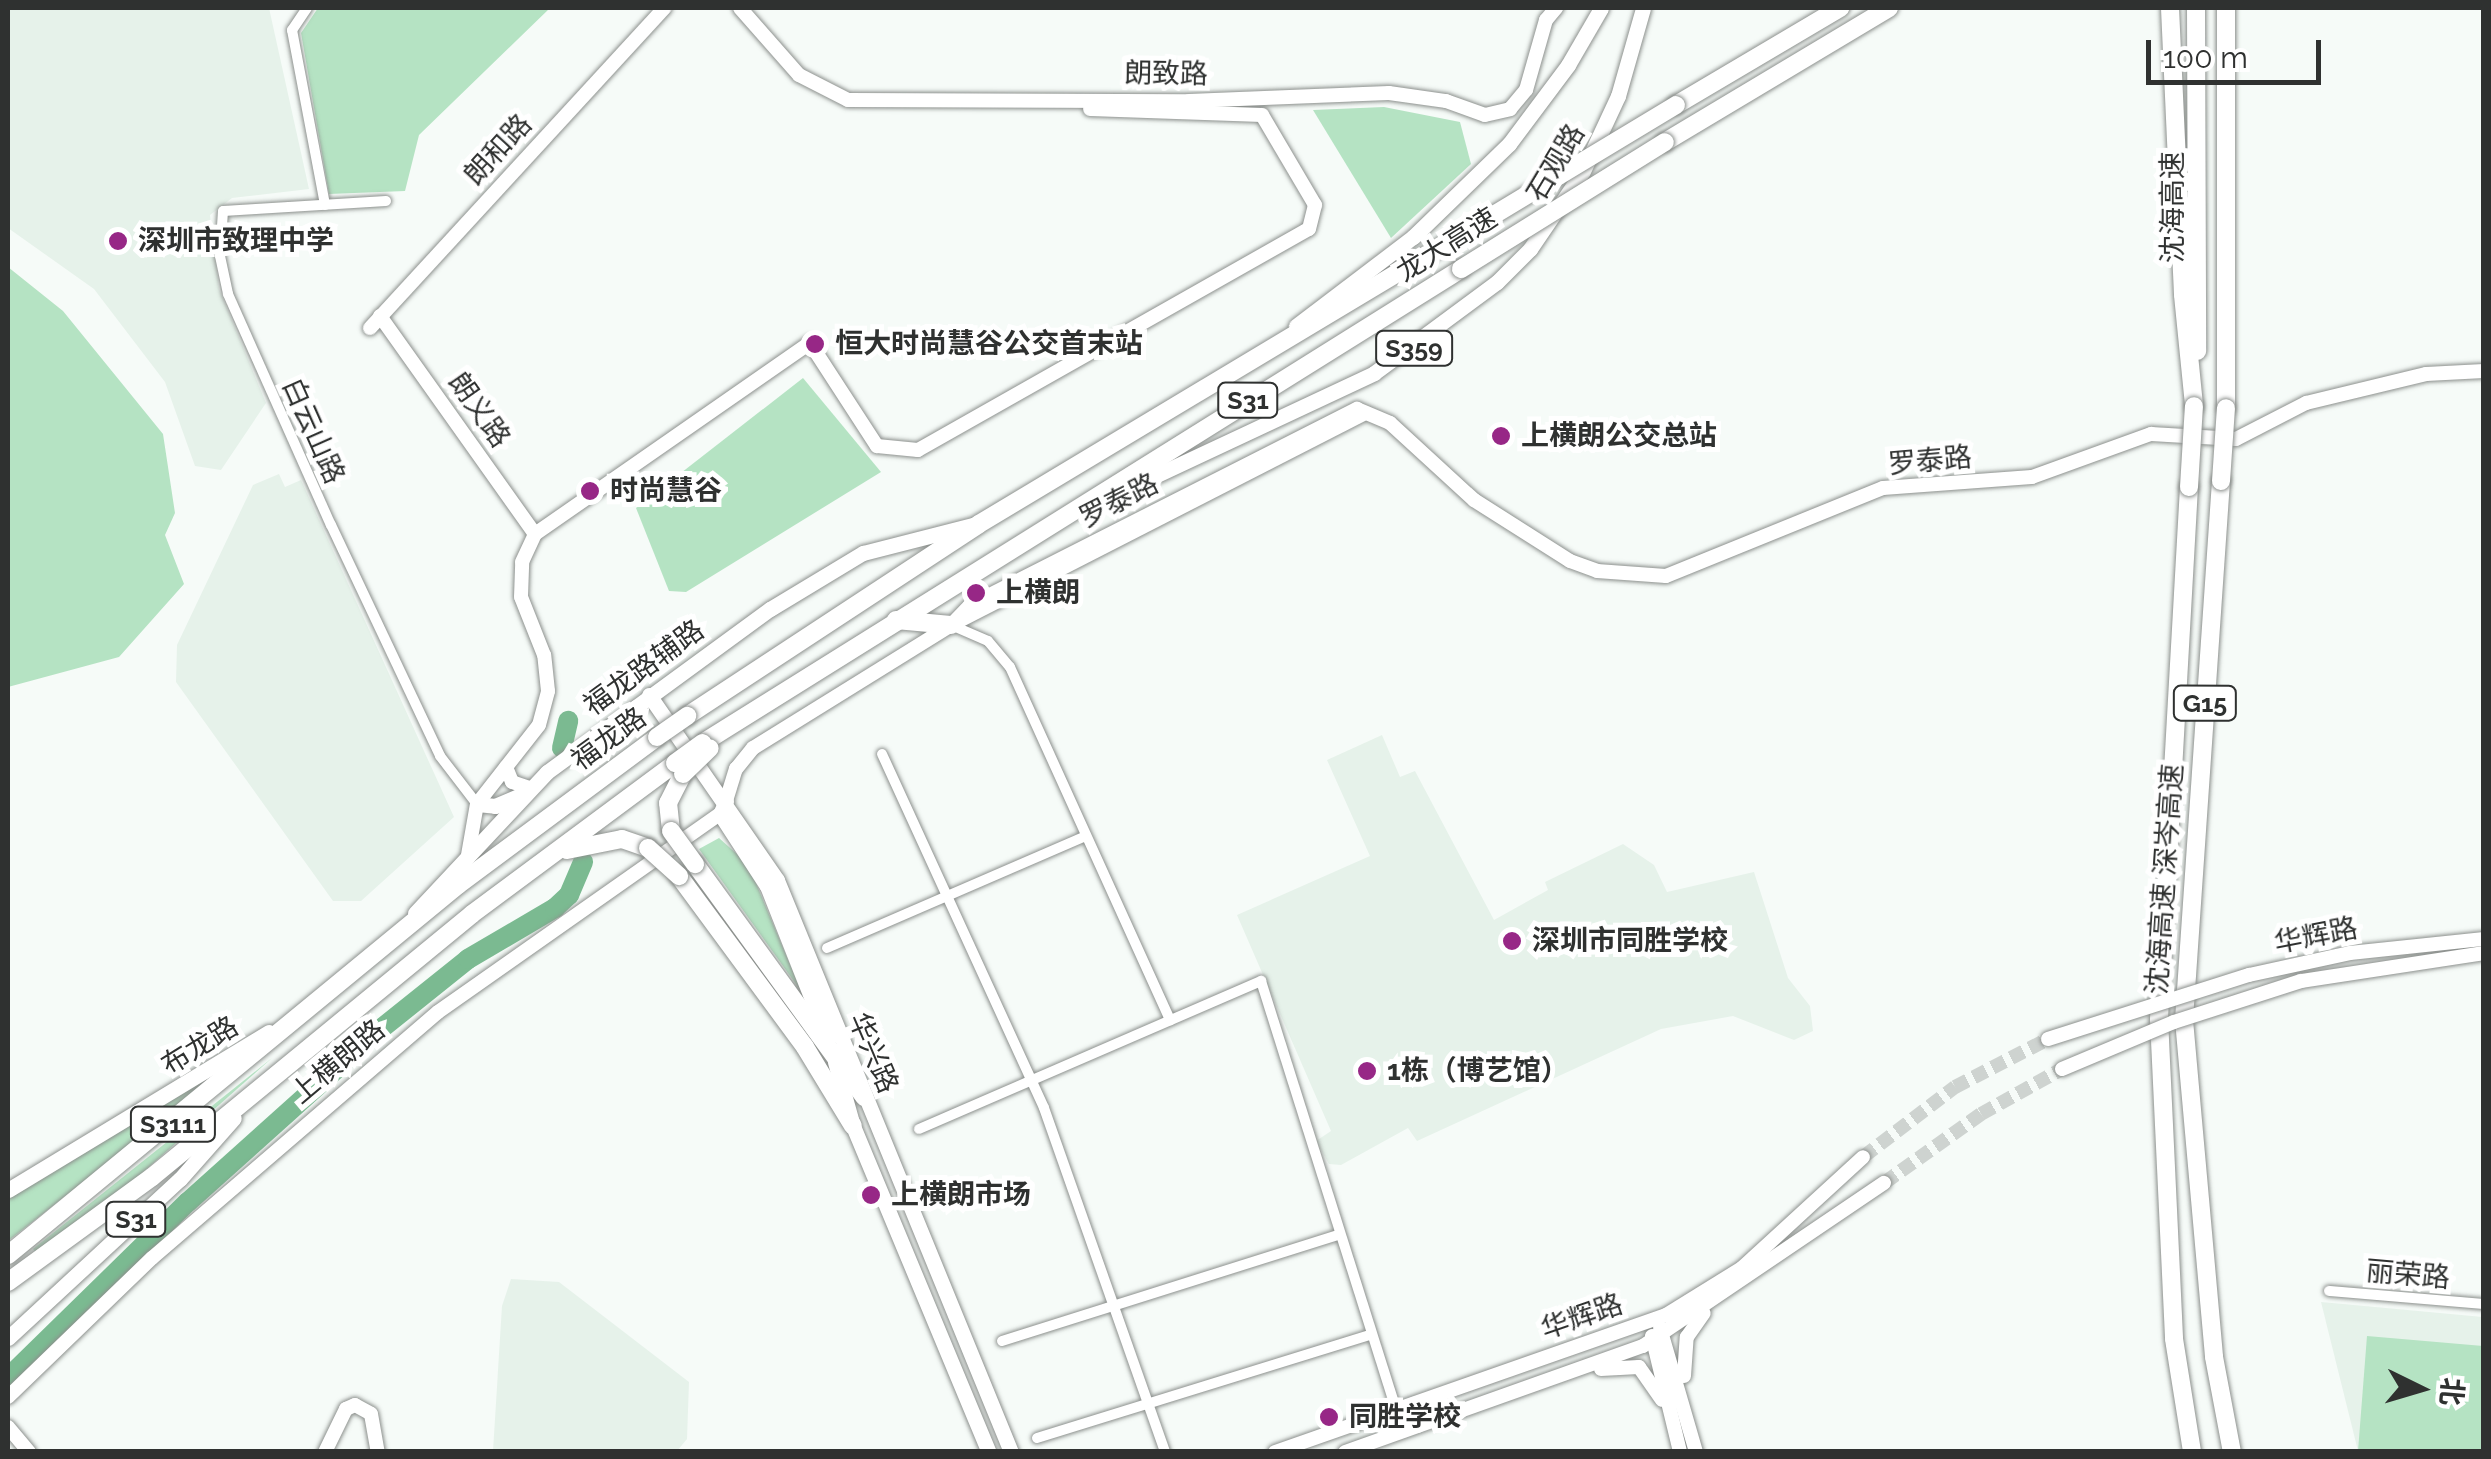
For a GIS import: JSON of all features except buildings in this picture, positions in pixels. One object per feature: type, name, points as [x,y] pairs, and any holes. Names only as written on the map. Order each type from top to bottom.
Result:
[{"type":"highway","name":"龙大高速","points":[[1270,345],[1840,8]]},
{"type":"highway","name":"龙大高速","points":[[1034,532],[1665,142],[1890,8]]},
{"type":"highway","points":[[2170,8],[2182,295],[2194,406]]},
{"type":"highway","name":"沈海高速","points":[[2194,406],[2202,212],[2196,8]]},
{"type":"highway","name":"沈海高速 深岑高速","points":[[2229,8],[2226,408],[2184,1020],[2214,1357],[2232,1452]]},
{"type":"highway","name":"福龙路","points":[[8,1255],[392,938],[657,737],[979,524],[1270,345]]},
{"type":"highway","name":"沈海高速 深岑高速","points":[[2192,1452],[2174,1339],[2159,1018],[2194,406]]},
{"type":"highway","name":"福龙路","points":[[8,1282],[256,1092],[557,852],[737,724],[1034,532]]},
{"type":"highway","points":[[896,620],[951,625]]},
{"type":"highway","points":[[679,768],[668,803],[671,831],[687,870],[852,1126]]},
{"type":"highway","points":[[557,852],[622,838],[687,870],[832,1051],[864,1098]]},
{"type":"main road","name":"石观路","points":[[1270,345],[1413,237],[1509,144],[1598,8]]},
{"type":"main road","name":"石观路","points":[[1034,532],[1330,396],[1455,318],[1530,248],[1583,171],[1618,96],[1644,8]]},
{"type":"main road","name":"福龙路辅路","points":[[392,938],[529,788],[648,696],[845,560],[979,524]]},
{"type":"main road","name":"华兴路","points":[[648,696],[777,880],[1011,1452]]},
{"type":"main road","points":[[477,804],[505,804],[529,788]]},
{"type":"main road","name":"华兴路","points":[[723,808],[767,886],[832,1051],[852,1126],[989,1452]]},
{"type":"main road","name":"布龙路","points":[[8,1190],[314,1002]]},
{"type":"main road","name":"S31","points":[[8,1338],[180,1179],[256,1092]]},
{"type":"street","points":[[307,8],[292,30],[325,205]]},
{"type":"street","name":"朗和路","points":[[370,328],[664,8]]},
{"type":"street","name":"朗致路","points":[[740,8],[798,75],[848,100],[1189,101],[1388,93],[1446,101],[1485,115],[1503,112],[1522,97],[1556,8]]},
{"type":"street","points":[[466,860],[477,804],[539,725],[548,690],[544,656],[521,598],[522,562],[535,534],[810,343],[877,446],[918,450],[1309,230],[1315,205],[1262,114],[1090,108]]},
{"type":"street","name":"白云山路","points":[[386,202],[219,213],[224,277],[440,756],[477,804]]},
{"type":"street","name":"朗义路","points":[[380,316],[535,534]]},
{"type":"street","name":"罗泰路","points":[[723,808],[736,768],[753,748],[951,625],[1370,410],[1474,500],[1570,561],[1614,574],[1666,576],[1883,488],[2032,477],[2151,434],[2236,439],[2306,403],[2426,374],[2484,371]]},
{"type":"street","points":[[951,625],[988,641],[1010,667],[1170,1020]]},
{"type":"street","points":[[882,754],[1032,1083],[1165,1452]]},
{"type":"street","points":[[506,767],[512,782],[529,788]]},
{"type":"street","name":"上横朗路","points":[[8,1398],[152,1258],[438,1012],[723,808]]},
{"type":"street","points":[[827,948],[1086,836]]},
{"type":"street","name":"华辉路","points":[[2048,1039],[2249,975],[2350,953],[2484,939]]},
{"type":"street","name":"华辉路","points":[[2062,1069],[2174,1022],[2301,981],[2484,953]]},
{"type":"street","points":[[919,1130],[1260,981],[1403,1432]]},
{"type":"street","name":"华辉路","points":[[1275,1452],[1652,1321],[1742,1268],[1863,1157]]},
{"type":"street","name":"华辉路","points":[[1346,1452],[1659,1338],[1884,1183]]},
{"type":"street","points":[[1002,1341],[1339,1235]]},
{"type":"street","name":"丽荣路","points":[[2329,1290],[2484,1304]]},
{"type":"street","points":[[1680,1452],[1678,1413],[1685,1346],[1712,1303]]},
{"type":"street","points":[[1652,1321],[1678,1413],[1696,1452]]},
{"type":"street","points":[[1037,1438],[1370,1335]]},
{"type":"street","points":[[1571,1373],[1638,1367],[1678,1413]]},
{"type":"street","points":[[324,1452],[346,1409],[356,1405],[371,1414],[378,1452]]},
{"type":"street","points":[[8,1427],[30,1452]]},
{"type":"shaded area","name":"深圳市致理中学","points":[[8,8],[269,8],[309,189],[232,198],[210,215],[219,289],[266,403],[221,470],[195,466],[165,382],[94,289],[8,228]]},
{"type":"shaded area","points":[[279,474],[285,487],[301,480],[454,817],[361,901],[333,901],[176,682],[177,645],[253,485]]},
{"type":"shaded area","name":"深圳市同胜学校","points":[[1382,735],[1400,777],[1415,771],[1494,920],[1548,890],[1545,882],[1623,844],[1654,865],[1667,892],[1754,872],[1788,978],[1810,1006],[1813,1031],[1794,1040],[1733,1016],[1661,1029],[1417,1141],[1408,1128],[1341,1165],[1329,1164],[1316,1141],[1331,1131],[1237,915],[1370,856],[1327,760]]},
{"type":"shaded area","points":[[511,1279],[559,1282],[689,1382],[687,1439],[677,1451],[493,1451],[502,1306]]},
{"type":"shaded area","points":[[2321,1302],[2483,1317],[2483,1451],[2358,1451]]},
{"type":"green space","points":[[318,8],[550,8],[419,135],[405,191],[329,194],[301,33]]},
{"type":"green space","points":[[1384,107],[1460,122],[1471,164],[1391,238],[1313,110]]},
{"type":"green space","points":[[8,267],[63,311],[163,434],[175,513],[165,535],[184,584],[119,657],[8,687]]},
{"type":"green space","points":[[803,378],[881,472],[686,592],[669,591],[636,508]]},
{"type":"green space","points":[[719,838],[748,864],[801,991],[699,849]]},
{"type":"green space","points":[[240,1056],[8,1241],[8,1200],[23,1188]]},
{"type":"green space","points":[[272,1058],[124,1189],[38,1255],[33,1249]]},
{"type":"green space","points":[[2367,1336],[2483,1346],[2483,1451],[2358,1451]]},
{"type":"waterway","points":[[562,748],[568,721]]},
{"type":"waterway","points":[[8,1378],[188,1202],[382,1028],[468,959],[555,908],[569,895],[583,862]]},
{"type":"tunnel","points":[[1863,1157],[1955,1087],[2048,1039]]},
{"type":"tunnel","points":[[1884,1183],[1981,1114],[2062,1069]]},
{"type":"place","name":"深圳市致理中学","points":[[118,241]]},
{"type":"place","name":"恒大时尚慧谷公交首末站","points":[[815,344]]},
{"type":"place","name":"上横朗公交总站","points":[[1501,436]]},
{"type":"place","name":"时尚慧谷","points":[[590,491]]},
{"type":"place","name":"上横朗","points":[[976,593]]},
{"type":"place","name":"深圳市同胜学校","points":[[1512,941]]},
{"type":"place","name":"1栋（博艺馆）","points":[[1367,1071]]},
{"type":"place","name":"上横朗市场","points":[[871,1195]]},
{"type":"place","name":"同胜学校","points":[[1329,1417]]}]
